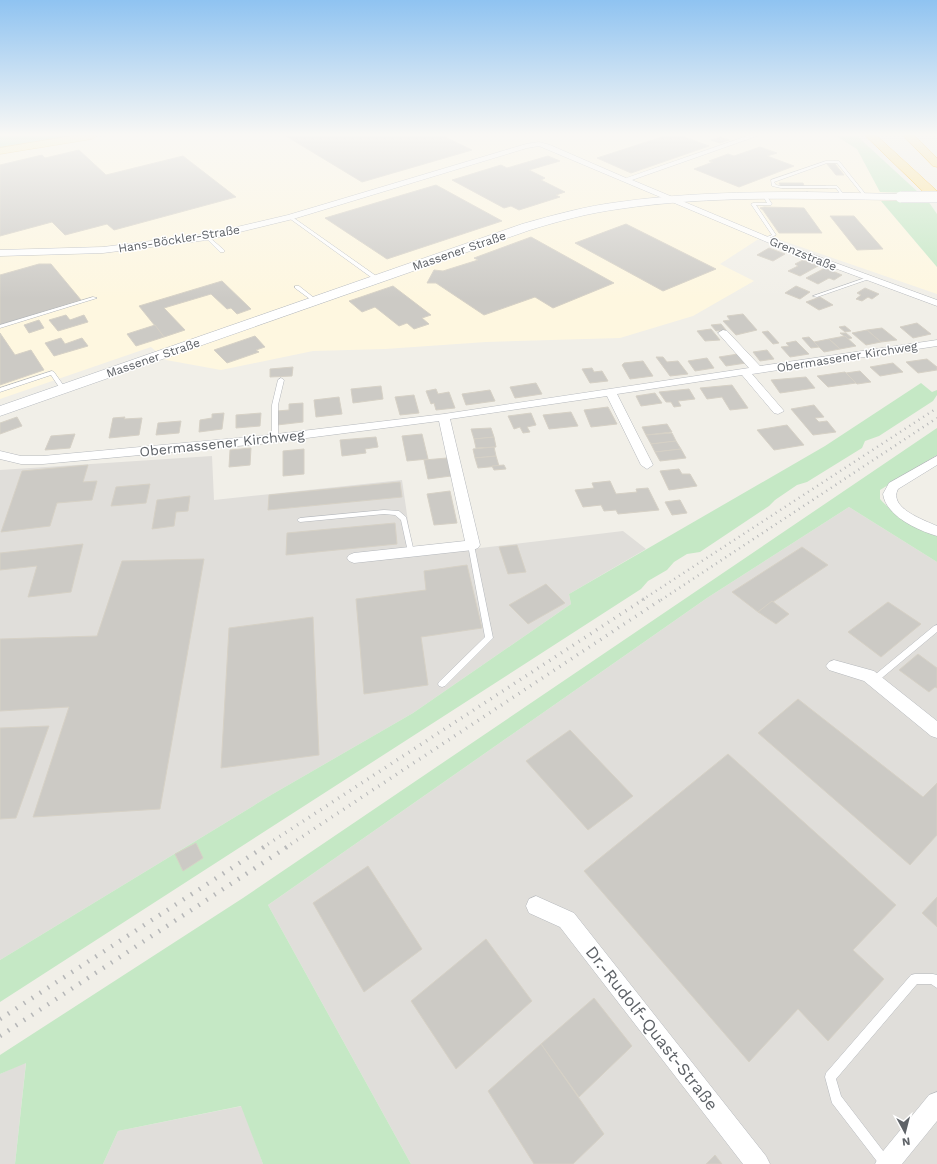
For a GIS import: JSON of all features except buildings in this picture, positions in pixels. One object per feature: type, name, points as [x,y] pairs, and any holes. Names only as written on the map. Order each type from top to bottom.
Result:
[{"type":"highway","points":[[929,190],[937,198]]},
{"type":"main road","name":"Massener Straße","points":[[0,411],[377,279],[563,216],[617,206],[670,200],[765,196],[937,198]]},
{"type":"street","name":"Hans-Böckler-Straße","points":[[0,253],[102,250],[207,237],[290,217],[379,190]]},
{"type":"street","name":"Hans-Böckler-Straße","points":[[649,190],[670,200]]},
{"type":"street","name":"Grenzstraße","points":[[670,200],[867,279],[937,303]]},
{"type":"street","name":"Obermassener Kirchweg","points":[[723,333],[758,372]]},
{"type":"street","name":"Obermassener Kirchweg","points":[[0,455],[21,460],[43,460],[275,438],[444,417],[610,391],[758,372],[937,344]]},
{"type":"street","points":[[746,373],[778,411]]},
{"type":"street","points":[[610,391],[647,465]]},
{"type":"street","points":[[354,558],[473,545],[444,417]]},
{"type":"street","points":[[937,460],[893,486],[889,491],[888,496],[894,506],[904,514],[937,531]]},
{"type":"street","points":[[834,666],[869,676],[937,731]]},
{"type":"street","name":"Dr.-Rudolf-Quast-Straße","points":[[536,906],[567,920],[758,1164]]},
{"type":"street","points":[[886,1164],[937,1103]]},
{"type":"lane","points":[[839,190],[844,197]]},
{"type":"lane","points":[[861,190],[866,197]]},
{"type":"lane","points":[[765,196],[770,204],[753,204],[774,235],[766,239]]},
{"type":"lane","points":[[290,217],[377,279]]},
{"type":"lane","points":[[207,237],[222,251]]},
{"type":"lane","points":[[815,296],[867,279]]},
{"type":"lane","points":[[297,286],[316,301]]},
{"type":"lane","points":[[0,327],[95,298]]},
{"type":"lane","points":[[0,390],[52,373],[63,389]]},
{"type":"lane","points":[[275,438],[275,405],[281,380]]},
{"type":"lane","points":[[300,520],[384,512],[397,513],[404,519],[411,552]]},
{"type":"lane","points":[[442,684],[489,638],[471,545]]},
{"type":"lane","points":[[874,680],[937,628]]},
{"type":"lane","points":[[886,1164],[836,1099],[830,1077],[915,979],[933,979],[937,982]]},
{"type":"shaded area","points":[[0,190],[879,190],[880,192],[897,193],[905,201],[881,201],[937,267],[937,294],[769,236],[757,240],[720,264],[754,281],[693,316],[620,338],[486,342],[385,349],[313,351],[221,370],[166,360],[151,347],[0,399]]},
{"type":"shaded area","points":[[212,456],[214,500],[402,480],[413,556],[623,531],[646,549],[569,594],[571,604],[413,713],[271,795],[0,960],[0,470]]},
{"type":"shaded area","points":[[849,507],[937,562],[937,1164],[411,1164],[268,905],[707,598]]},
{"type":"shaded area","points":[[26,1062],[15,1164],[0,1164],[0,1074]]},
{"type":"shaded area","points":[[242,1106],[263,1164],[103,1164],[118,1131]]},
{"type":"green space","points":[[879,190],[916,190],[919,193],[880,192]]},
{"type":"green space","points":[[881,201],[928,201],[937,214],[937,267]]},
{"type":"green space","points":[[921,383],[932,392],[937,390],[937,395],[933,401],[879,436],[865,441],[862,448],[807,482],[797,485],[769,506],[700,552],[687,554],[674,562],[667,570],[648,581],[641,589],[0,1002],[0,960],[271,795],[413,713],[571,604],[569,594],[825,446]]},
{"type":"green space","points":[[937,428],[937,455],[880,490],[880,499],[899,515],[937,534],[937,562],[849,507],[707,598],[268,905],[411,1164],[263,1164],[241,1106],[118,1131],[103,1164],[15,1164],[26,1063],[0,1074],[0,1055],[243,898]]},
{"type":"railway","points":[[642,600],[937,408]]},
{"type":"railway","points":[[661,600],[937,418]]},
{"type":"railway","points":[[262,848],[644,599]]},
{"type":"railway","points":[[285,848],[662,599]]},
{"type":"railway","points":[[0,1019],[264,847]]},
{"type":"railway","points":[[0,1036],[287,847]]}]
